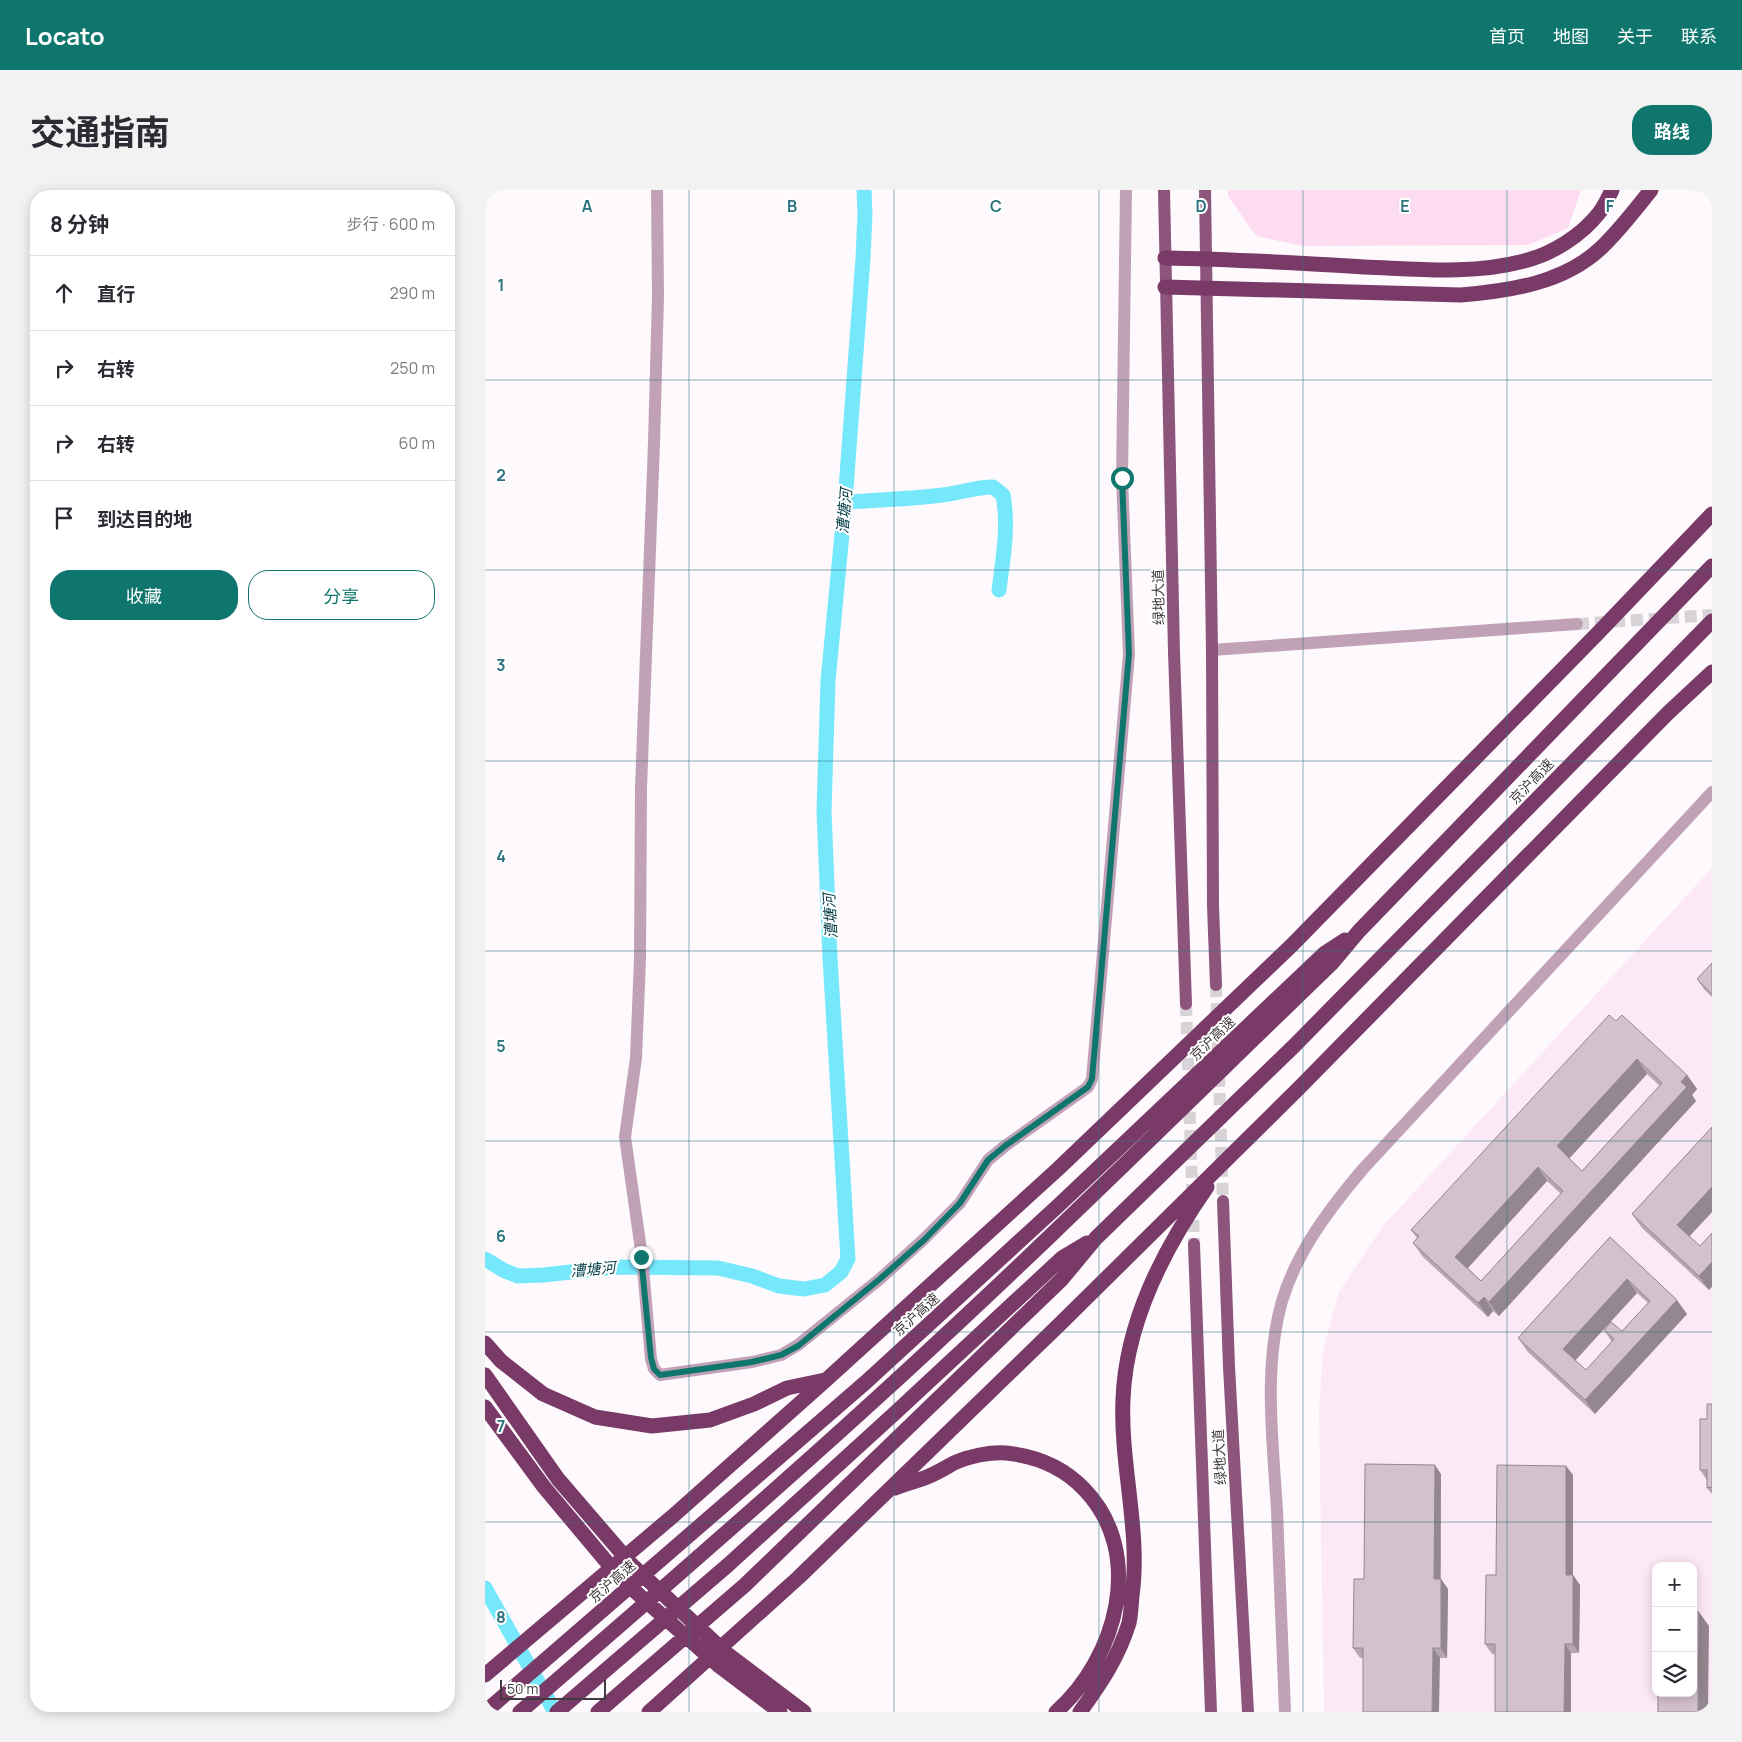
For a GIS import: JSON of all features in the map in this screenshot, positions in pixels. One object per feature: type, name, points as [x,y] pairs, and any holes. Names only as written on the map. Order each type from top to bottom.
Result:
[{"type":"highway","points":[[1165,258],[1206,258],[1423,270],[1462,270],[1495,267],[1524,261],[1548,252],[1585,230],[1600,212],[1612,190]]},
{"type":"highway","points":[[1165,287],[1461,295],[1500,292],[1522,287],[1559,274],[1579,264],[1600,249],[1651,190]]},
{"type":"highway","points":[[485,1675],[673,1516],[1059,1168],[1292,945],[1625,606],[1712,514]]},
{"type":"highway","name":"京沪高速","points":[[520,1712],[712,1546],[879,1396],[1061,1226],[1333,962],[1359,931],[1712,566]]},
{"type":"highway","name":"京沪高速","points":[[598,1712],[745,1586],[1062,1280],[1096,1238],[1295,1045],[1710,623]]},
{"type":"highway","points":[[649,1712],[760,1614],[891,1489],[1297,1090],[1668,713],[1712,672]]},
{"type":"highway","name":"京沪高速","points":[[485,1712],[866,1382],[1060,1204],[1325,953],[1359,931]]},
{"type":"highway","points":[[1080,1712],[1103,1681],[1119,1650],[1129,1621],[1134,1585],[1135,1555],[1125,1467],[1123,1400],[1125,1369],[1131,1340],[1141,1309],[1178,1231],[1240,1144]]},
{"type":"highway","name":"京沪高速","points":[[557,1712],[727,1565],[1062,1258],[1096,1238]]},
{"type":"highway","points":[[485,1343],[501,1360],[543,1394],[595,1417],[652,1426],[709,1420],[754,1404],[787,1388],[826,1380]]},
{"type":"highway","points":[[485,1375],[558,1479],[632,1566],[726,1653],[804,1712]]},
{"type":"highway","points":[[485,1407],[544,1486],[621,1579],[717,1665],[781,1712]]},
{"type":"highway","points":[[891,1489],[928,1477],[957,1462],[981,1455],[1004,1453],[1031,1457],[1055,1466],[1075,1479],[1094,1499],[1107,1521],[1115,1542],[1119,1573],[1115,1611],[1109,1635],[1088,1676],[1067,1702],[1056,1712]]},
{"type":"main road","name":"绿地大道","points":[[1164,190],[1174,662],[1186,1004]]},
{"type":"main road","points":[[1205,190],[1212,650],[1213,896],[1216,985]]},
{"type":"main road","name":"绿地大道","points":[[1223,1201],[1229,1367],[1247,1712]]},
{"type":"main road","name":"绿地大道","points":[[1194,1244],[1211,1712]]},
{"type":"street","points":[[657,190],[657,315],[648,632],[641,788],[640,959],[636,1058],[625,1137],[641,1257],[651,1358],[654,1369],[660,1375],[752,1362],[781,1355],[816,1332],[925,1239],[960,1203],[988,1160],[1088,1087],[1092,1079],[1129,654],[1122,478],[1126,190]]},
{"type":"street","points":[[1212,650],[1577,624]]},
{"type":"street","points":[[1285,1712],[1271,1410],[1273,1350],[1282,1301],[1297,1264],[1337,1199],[1363,1169],[1712,792]]},
{"type":"shaded area","points":[[1228,190],[1581,190],[1568,228],[1528,245],[1303,246],[1256,236],[1228,196]]},
{"type":"shaded area","points":[[1712,868],[1712,1712],[1324,1712],[1319,1411],[1323,1351],[1339,1292],[1383,1226]]},
{"type":"building","points":[[1712,963],[1712,994],[1697,979]]},
{"type":"building","points":[[1609,1015],[1616,1021],[1622,1015],[1687,1075],[1681,1082],[1687,1087],[1489,1302],[1484,1297],[1478,1303],[1413,1243],[1419,1236],[1411,1230]],"holes":[[[1637,1059],[1662,1083],[1582,1171],[1557,1146]],[[1538,1167],[1563,1191],[1481,1281],[1455,1257]]]},
{"type":"building","points":[[1712,1127],[1712,1187],[1677,1225],[1700,1246],[1712,1233],[1712,1262],[1699,1276],[1632,1214]]},
{"type":"building","points":[[1610,1237],[1677,1300],[1585,1400],[1518,1338]],"holes":[[[1627,1279],[1650,1301],[1622,1331],[1611,1322],[1604,1330],[1614,1339],[1586,1370],[1563,1349]]]},
{"type":"building","points":[[1707,1404],[1712,1404],[1712,1487],[1707,1488],[1707,1470],[1700,1470],[1700,1419],[1707,1419]]},
{"type":"building","points":[[1365,1464],[1435,1465],[1434,1579],[1441,1579],[1441,1648],[1433,1648],[1432,1712],[1363,1712],[1363,1648],[1353,1648],[1354,1579],[1364,1579]]},
{"type":"building","points":[[1497,1465],[1566,1466],[1566,1575],[1573,1575],[1573,1644],[1565,1644],[1564,1712],[1495,1712],[1495,1644],[1485,1644],[1486,1575],[1496,1575]]},
{"type":"building","points":[[1697,1612],[1699,1612],[1698,1712],[1658,1712],[1658,1697],[1697,1697]]},
{"type":"waterway","name":"漕塘河","points":[[485,1259],[503,1270],[518,1276],[615,1267],[718,1268],[752,1276],[779,1286],[804,1289],[825,1285],[841,1272],[848,1259],[830,958],[824,811],[828,681],[845,502],[863,258],[864,190]]},
{"type":"waterway","points":[[845,502],[931,496],[993,487],[1003,495],[1005,507],[1005,542],[999,590]]},
{"type":"waterway","name":"漕塘河","points":[[485,1588],[555,1712]]},
{"type":"tunnel","points":[[1577,624],[1712,615]]},
{"type":"tunnel","points":[[1216,985],[1223,1201]]},
{"type":"tunnel","points":[[1186,1004],[1194,1244]]},
{"type":"route","points":[[641,1257],[648,1340],[654,1369],[660,1375],[752,1362],[781,1355],[798,1346],[816,1332],[925,1239],[960,1203],[988,1160],[1088,1087],[1092,1079],[1129,654],[1122,478]]}]
